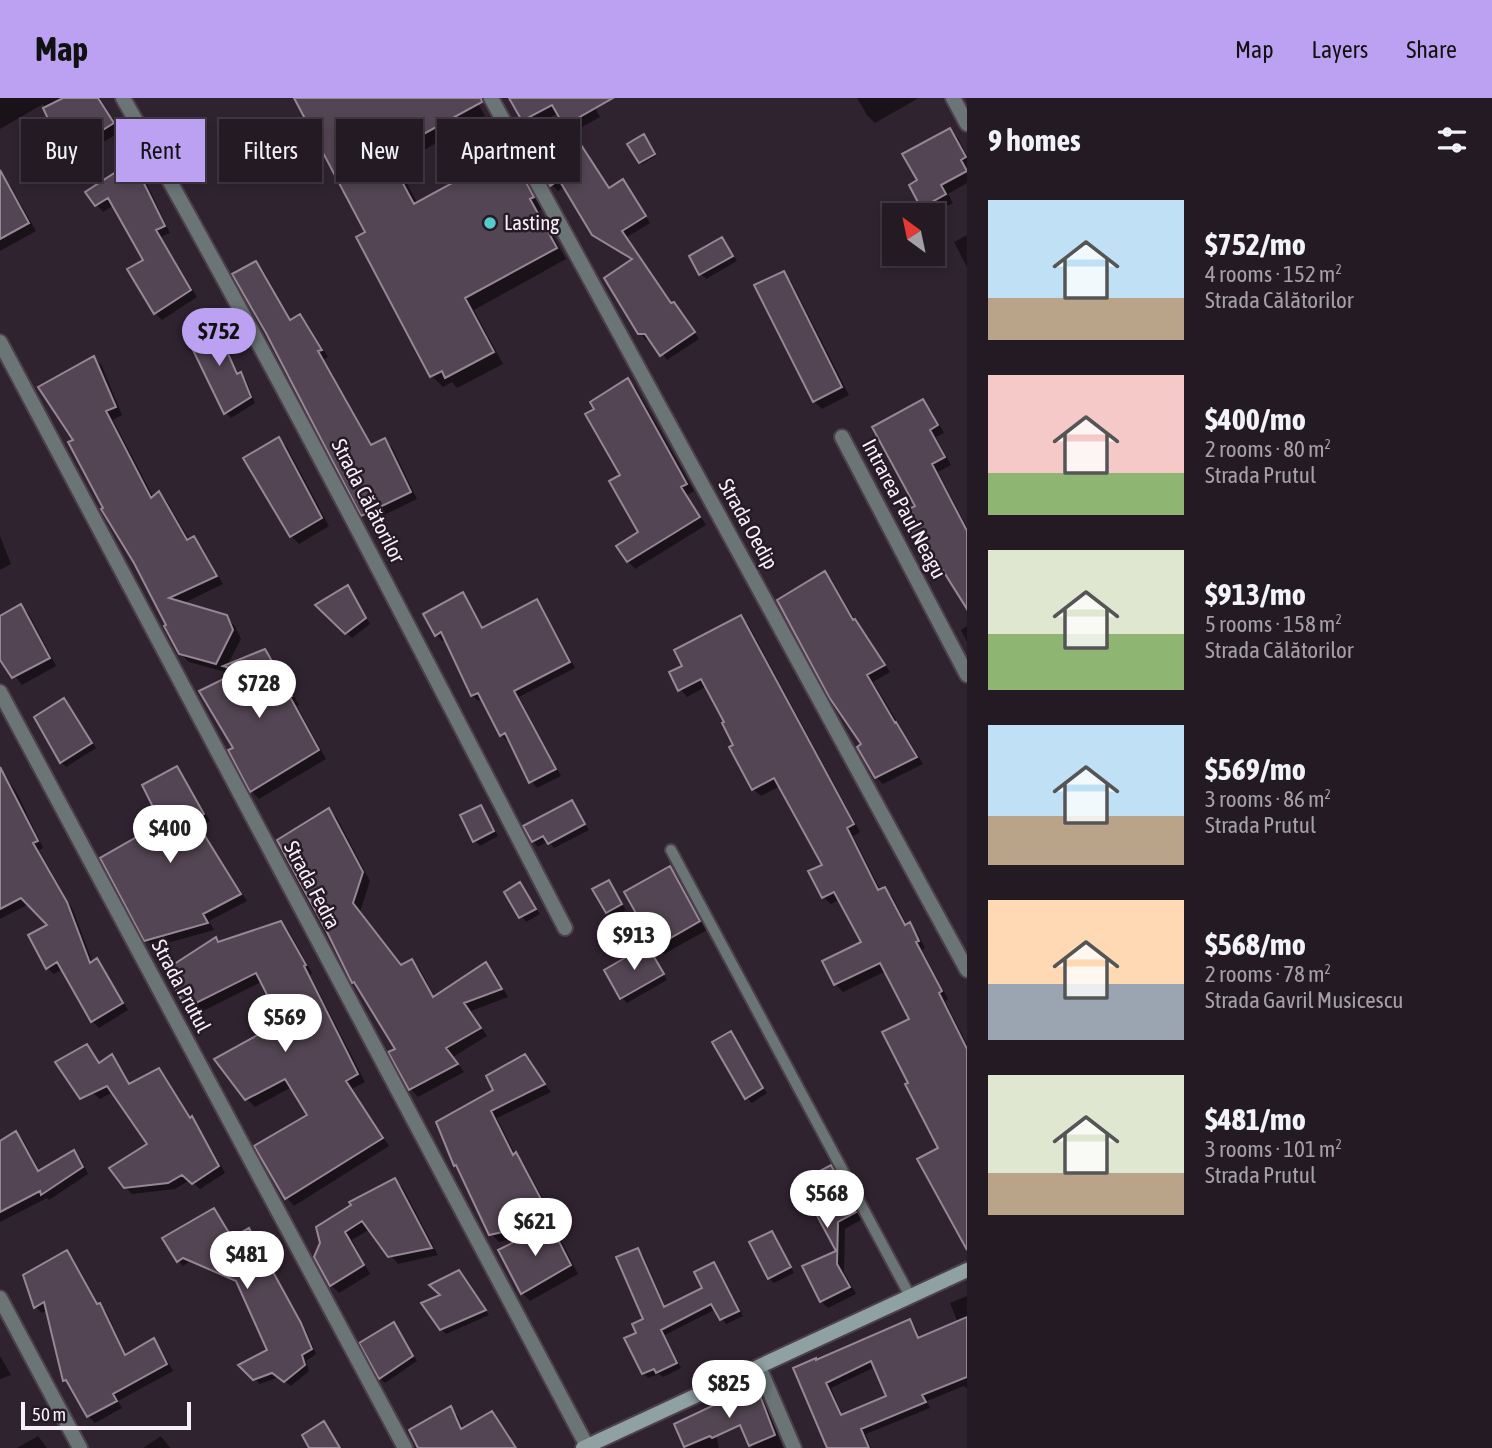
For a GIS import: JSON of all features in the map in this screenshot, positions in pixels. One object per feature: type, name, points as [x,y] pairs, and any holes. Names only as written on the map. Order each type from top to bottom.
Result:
[{"type":"street","name":"Strada Călătorilor","points":[[123,98],[321,457],[565,928]]},
{"type":"street","name":"Strada Oedip","points":[[491,98],[967,970]]},
{"type":"street","points":[[953,98],[967,124]]},
{"type":"street","name":"Strada Fedra","points":[[0,342],[585,1447]]},
{"type":"street","name":"Intrarea Paul Neagu","points":[[842,437],[967,675]]},
{"type":"street","name":"Strada Prutul","points":[[0,692],[405,1448]]},
{"type":"street","points":[[585,1447],[967,1270]]},
{"type":"street","points":[[0,1298],[80,1448]]},
{"type":"street","points":[[760,1367],[794,1448]]},
{"type":"lane","points":[[671,850],[910,1296]]},
{"type":"building","points":[[63,98],[98,98],[114,123],[102,130],[102,119],[48,119],[43,108]]},
{"type":"building","points":[[294,98],[481,98],[482,102],[451,119],[437,119],[437,127],[423,134],[423,119],[336,119],[336,177],[322,151],[322,119],[305,119]]},
{"type":"building","points":[[509,98],[613,98],[576,119],[560,119],[552,105],[521,119]]},
{"type":"building","points":[[950,128],[966,157],[961,160],[967,171],[941,185],[946,194],[930,203],[918,203],[909,185],[917,180],[902,154]]},
{"type":"building","points":[[644,134],[655,154],[639,163],[627,144]]},
{"type":"building","points":[[580,143],[609,188],[623,179],[646,216],[622,231],[671,303],[674,302],[695,332],[660,356],[645,334],[638,334],[604,278],[632,259],[592,235],[560,182],[580,182]]},
{"type":"building","points":[[0,170],[29,223],[0,239]]},
{"type":"building","points":[[116,172],[116,182],[143,182],[165,226],[156,230],[191,290],[154,314],[127,269],[143,260],[108,198],[95,206],[85,192]]},
{"type":"building","points":[[339,182],[402,182],[414,204],[454,182],[526,182],[534,197],[530,199],[557,248],[465,298],[494,352],[445,378],[442,371],[430,377],[356,237],[365,232]]},
{"type":"building","points":[[722,237],[733,256],[699,275],[689,256]]},
{"type":"building","points":[[256,261],[290,320],[300,314],[322,350],[318,351],[371,445],[385,438],[411,492],[361,516],[266,333],[232,274]]},
{"type":"building","points":[[784,271],[842,387],[813,402],[754,285]]},
{"type":"building","points":[[210,313],[237,374],[241,372],[251,397],[224,414],[191,346]]},
{"type":"building","points":[[94,356],[116,407],[106,411],[151,498],[159,491],[187,540],[194,536],[217,576],[169,598],[227,615],[233,630],[216,664],[179,654],[134,563],[101,509],[103,508],[68,442],[73,440],[38,387]]},
{"type":"building","points":[[628,378],[687,484],[681,487],[700,517],[627,562],[616,546],[638,532],[609,481],[620,475],[585,414],[594,409],[590,402]]},
{"type":"building","points":[[923,399],[938,425],[930,430],[945,457],[932,464],[967,531],[967,609],[935,558],[927,563],[901,513],[915,506],[872,427]]},
{"type":"building","points":[[279,437],[322,518],[290,537],[243,458]]},
{"type":"building","points":[[825,571],[853,620],[855,619],[885,665],[867,675],[917,757],[875,778],[857,747],[861,744],[829,697],[777,600]]},
{"type":"building","points":[[348,585],[366,618],[345,634],[315,605]]},
{"type":"building","points":[[463,592],[482,628],[537,599],[570,662],[514,691],[556,769],[529,783],[505,733],[500,736],[478,693],[471,696],[441,632],[435,636],[423,614]]},
{"type":"building","points":[[21,604],[50,658],[12,678],[0,660],[0,616]]},
{"type":"building","points":[[741,615],[854,824],[847,828],[878,890],[885,887],[905,925],[910,922],[919,941],[916,942],[942,991],[939,993],[967,1049],[967,1250],[917,1159],[938,1148],[882,1032],[909,1019],[880,963],[834,985],[822,961],[861,942],[834,892],[822,898],[808,871],[822,865],[774,778],[752,790],[729,747],[733,745],[722,723],[724,722],[701,679],[678,691],[669,672],[682,666],[674,650]]},
{"type":"building","points":[[265,649],[319,750],[250,792],[228,750],[233,748],[199,691],[240,671],[223,666]]},
{"type":"building","points":[[64,698],[92,743],[60,763],[34,717]]},
{"type":"building","points":[[177,766],[204,814],[195,820],[241,894],[203,914],[208,923],[144,941],[100,858],[161,823],[142,785]]},
{"type":"building","points":[[0,767],[38,841],[33,843],[67,902],[90,963],[97,958],[123,1003],[91,1022],[57,962],[46,969],[28,935],[47,925],[21,898],[0,909]]},
{"type":"building","points":[[572,800],[585,824],[548,844],[543,836],[532,842],[523,826]]},
{"type":"building","points":[[481,805],[494,831],[473,842],[460,815]]},
{"type":"building","points":[[329,808],[363,872],[353,903],[401,965],[412,959],[433,997],[486,962],[502,989],[464,1003],[481,1028],[446,1048],[458,1064],[409,1090],[388,1052],[395,1049],[354,982],[352,983],[277,840]]},
{"type":"building","points":[[670,866],[700,921],[655,947],[624,892]]},
{"type":"building","points":[[609,880],[622,904],[606,913],[592,889]]},
{"type":"building","points":[[520,882],[536,909],[519,918],[504,892]]},
{"type":"building","points":[[281,921],[306,965],[304,966],[358,1074],[346,1081],[383,1138],[285,1199],[254,1146],[307,1115],[285,1079],[245,1100],[214,1059],[281,1022],[256,973],[186,1008],[165,970],[216,937],[218,942]]},
{"type":"building","points":[[647,945],[664,974],[620,999],[604,970]]},
{"type":"building","points":[[731,1031],[763,1088],[745,1099],[712,1042]]},
{"type":"building","points":[[87,1044],[99,1063],[112,1054],[129,1084],[159,1068],[190,1118],[192,1116],[219,1166],[192,1184],[182,1175],[168,1183],[124,1188],[109,1168],[147,1144],[107,1086],[80,1099],[55,1062]]},
{"type":"building","points":[[525,1054],[545,1084],[491,1111],[513,1155],[516,1152],[542,1201],[539,1203],[548,1222],[489,1235],[456,1165],[454,1166],[436,1122],[493,1090],[486,1076]]},
{"type":"building","points":[[16,1131],[38,1171],[74,1150],[83,1167],[41,1195],[40,1191],[0,1212],[0,1141]]},
{"type":"building","points":[[831,1165],[856,1212],[838,1222],[837,1264],[850,1287],[820,1302],[802,1266],[836,1251],[799,1182]]},
{"type":"building","points":[[395,1178],[432,1248],[388,1257],[362,1221],[345,1232],[364,1265],[330,1286],[314,1257],[320,1243],[316,1227],[351,1205],[349,1202]]},
{"type":"building","points":[[214,1208],[232,1238],[249,1228],[301,1323],[312,1349],[302,1355],[305,1365],[284,1382],[272,1373],[253,1380],[238,1365],[267,1350],[236,1281],[183,1258],[177,1262],[162,1238]]},
{"type":"building","points":[[550,1224],[571,1265],[521,1294],[498,1250]]},
{"type":"building","points":[[772,1231],[791,1267],[768,1279],[749,1242]]},
{"type":"building","points":[[638,1248],[664,1307],[702,1288],[694,1272],[714,1262],[739,1311],[720,1320],[711,1304],[661,1330],[677,1363],[656,1373],[654,1369],[642,1374],[624,1338],[636,1333],[632,1324],[643,1319],[616,1257]]},
{"type":"building","points":[[67,1250],[97,1304],[100,1303],[125,1355],[154,1338],[167,1364],[113,1394],[117,1401],[87,1417],[66,1380],[63,1381],[44,1302],[34,1308],[23,1275]]},
{"type":"building","points":[[459,1270],[486,1310],[440,1330],[421,1303],[440,1295],[429,1285]]},
{"type":"building","points":[[967,1317],[967,1377],[922,1395],[926,1402],[861,1429],[869,1448],[827,1448],[793,1368],[910,1319],[918,1338]],"holes":[[[871,1361],[886,1396],[841,1415],[826,1383]]]},
{"type":"building","points":[[394,1322],[413,1356],[379,1379],[359,1343]]},
{"type":"building","points":[[756,1385],[775,1435],[749,1446],[740,1425],[684,1447],[674,1424]]},
{"type":"building","points":[[451,1406],[461,1429],[492,1411],[516,1448],[418,1448],[409,1430]]},
{"type":"building","points":[[324,1421],[340,1448],[309,1448],[302,1435]]},
{"type":"place","name":"Lasting","points":[[490,223]]}]
